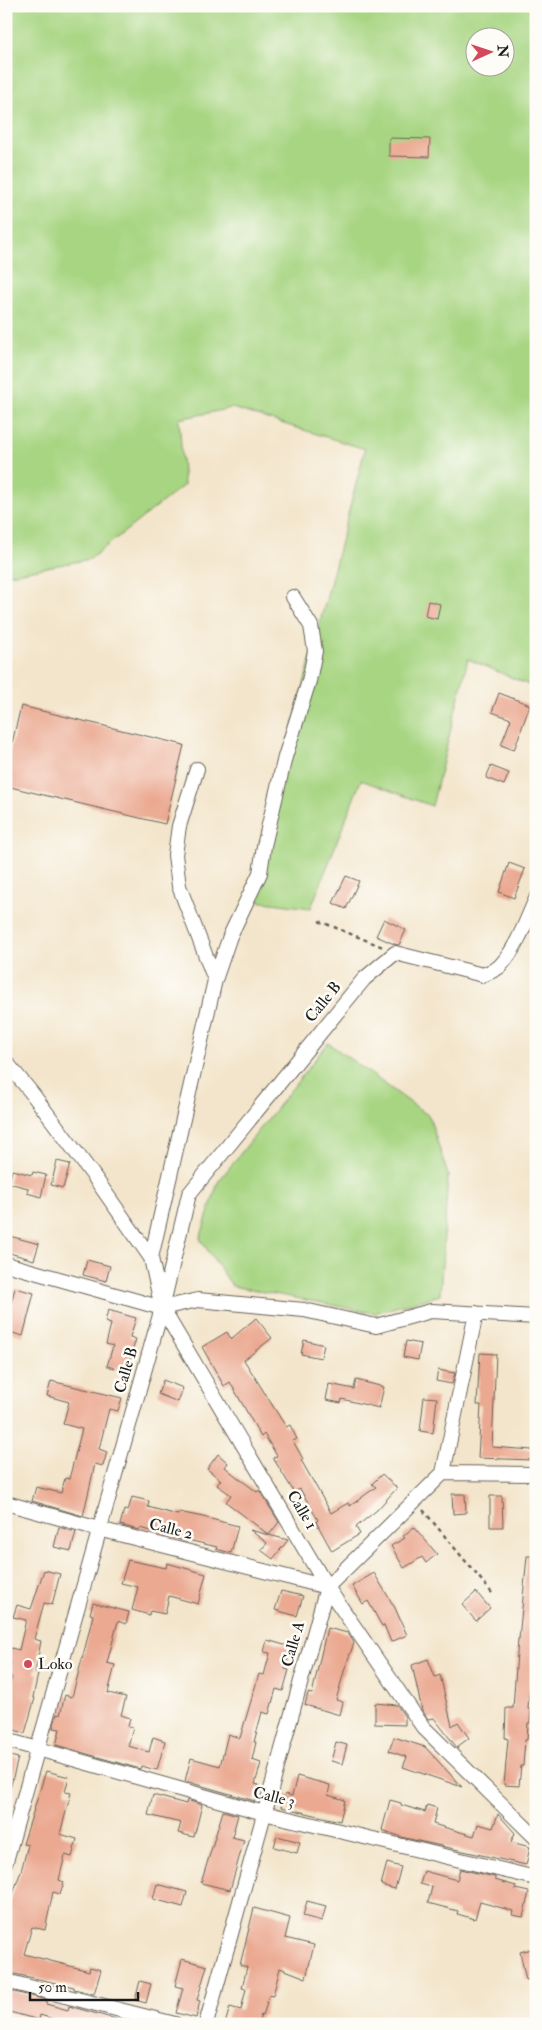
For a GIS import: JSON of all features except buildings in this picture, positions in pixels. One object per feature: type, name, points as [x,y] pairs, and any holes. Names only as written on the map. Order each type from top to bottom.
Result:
[{"type":"street","points":[[151,1258],[215,980],[230,936],[260,873],[264,846],[285,757],[309,681],[315,651],[311,626],[293,597]]},
{"type":"street","points":[[197,769],[179,826],[176,855],[179,886],[215,980]]},
{"type":"street","points":[[396,953],[483,975],[499,967],[505,959],[521,933],[536,899]]},
{"type":"street","name":"Calle B","points":[[6,1861],[162,1308],[189,1194],[364,979],[396,953]]},
{"type":"street","points":[[6,1062],[88,1167],[151,1258],[162,1308]]},
{"type":"street","points":[[6,1264],[162,1308],[198,1300],[304,1310],[376,1326],[431,1311],[536,1317]]},
{"type":"street","name":"Calle 1","points":[[162,1308],[328,1586],[423,1727],[536,1838]]},
{"type":"street","points":[[476,1313],[442,1473],[536,1474]]},
{"type":"street","name":"Calle A","points":[[206,2024],[328,1586],[442,1473]]},
{"type":"street","name":"Calle 2","points":[[6,1503],[99,1529],[328,1586]]},
{"type":"street","name":"Calle 3","points":[[6,1740],[264,1813],[536,1878]]},
{"type":"street","points":[[6,1981],[175,2024]]},
{"type":"path","points":[[319,921],[396,953]]},
{"type":"path","points":[[414,1500],[492,1593]]},
{"type":"green space","points":[[6,6],[536,6],[536,688],[468,659],[432,806],[361,780],[311,908],[248,900],[365,449],[232,408],[179,419],[184,485],[90,559],[6,575]]},
{"type":"green space","points":[[328,1043],[429,1116],[448,1175],[440,1295],[374,1313],[232,1286],[200,1239],[218,1182]]},
{"type":"place","name":"Loko","points":[[28,1664]]}]
